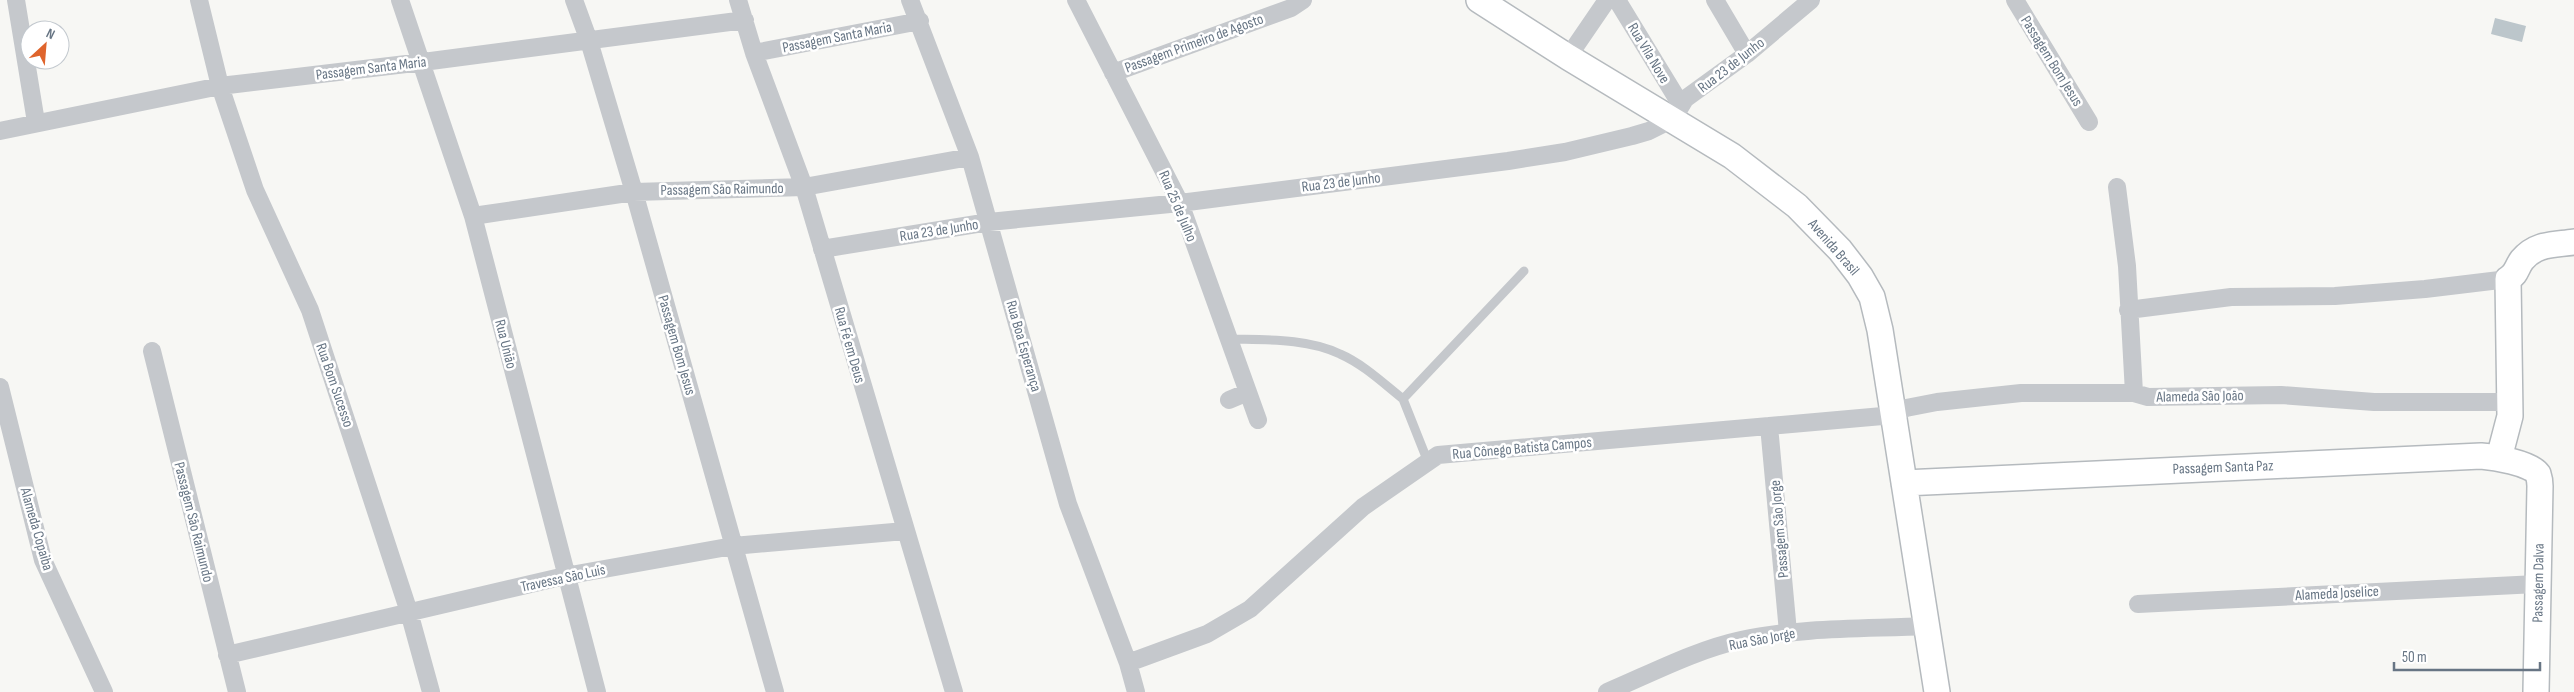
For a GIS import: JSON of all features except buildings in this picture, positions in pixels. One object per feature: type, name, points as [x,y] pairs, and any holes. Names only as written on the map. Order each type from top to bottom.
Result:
[{"type":"street","points":[[16,0],[36,122]]},
{"type":"street","name":"Rua Bom Sucesso","points":[[199,0],[220,86],[254,190],[310,310],[409,612],[431,692]]},
{"type":"street","name":"Rua União","points":[[400,0],[423,62],[474,216],[565,576],[597,692]]},
{"type":"street","name":"Passagem Bom Jesus","points":[[574,0],[589,41],[634,192],[775,692]]},
{"type":"street","name":"Rua Fé em Deus","points":[[738,0],[754,53],[804,187],[954,692]]},
{"type":"street","name":"Rua Boa Esperança","points":[[910,0],[920,21],[970,156],[1068,504],[1128,663],[1136,692]]},
{"type":"street","name":"Rua 25 de Julho","points":[[1076,0],[1180,203],[1258,420]]},
{"type":"street","name":"Avenida Brasil","points":[[1479,0],[1568,57],[1677,112],[1797,206],[1840,250],[1860,276],[1872,297],[1880,330],[1937,692]]},
{"type":"street","points":[[1568,57],[1607,0]]},
{"type":"street","name":"Rua Vila Nove","points":[[1617,0],[1677,112]]},
{"type":"street","points":[[1715,0],[1747,54]]},
{"type":"street","name":"Rua 23 de Junho","points":[[822,249],[989,222],[1180,203],[1565,152],[1648,131],[1677,112],[1811,0]]},
{"type":"street","name":"Passagem Bom Jesus","points":[[2015,0],[2090,122]]},
{"type":"street","name":"Passagem Primeiro de Agosto","points":[[1113,72],[1292,3]]},
{"type":"street","name":"Passagem Santa Maria","points":[[0,131],[36,122],[220,86],[423,62],[745,20]]},
{"type":"street","name":"Passagem Santa Maria","points":[[754,53],[920,21]]},
{"type":"street","name":"Passagem São Raimundo","points":[[474,216],[634,192],[804,187],[970,156]]},
{"type":"street","points":[[2117,187],[2124,237],[2134,393]]},
{"type":"street","points":[[2128,310],[2231,297],[2335,296],[2425,289],[2508,279],[2516,274],[2521,262],[2530,252],[2554,243],[2574,242]]},
{"type":"street","points":[[2498,458],[2509,427],[2508,279]]},
{"type":"street","name":"Passagem São Raimundo","points":[[152,351],[237,692]]},
{"type":"street","name":"Alameda Copaiba","points":[[0,387],[43,560],[104,692]]},
{"type":"street","points":[[1229,400],[1248,392]]},
{"type":"street","name":"Alameda São João","points":[[1894,414],[1906,408],[1937,402],[2012,394],[2134,393],[2148,397],[2281,395],[2374,402],[2510,402]]},
{"type":"street","name":"Rua Cônego Batista Campos","points":[[1128,663],[1207,634],[1250,609],[1363,507],[1438,455],[1894,414]]},
{"type":"street","name":"Passagem São Jorge","points":[[1769,426],[1788,632]]},
{"type":"street","name":"Passagem Santa Paz","points":[[1904,483],[2481,456],[2498,458],[2532,468],[2538,474]]},
{"type":"street","name":"Passagem Dalva","points":[[2536,692],[2540,486],[2538,474]]},
{"type":"street","name":"Travessa São Luís","points":[[227,655],[565,576],[733,546],[905,531]]},
{"type":"street","name":"Alameda Joselice","points":[[2138,604],[2537,584]]},
{"type":"street","name":"Rua São Jorge","points":[[1607,692],[1712,650],[1740,641],[1788,632],[1926,626]]},
{"type":"lane","points":[[1403,399],[1524,271]]},
{"type":"lane","points":[[1229,340],[1274,340],[1340,353],[1370,373],[1403,399],[1428,462]]},
{"type":"shaded area","points":[[2495,18],[2526,26],[2522,42],[2491,34]]}]
